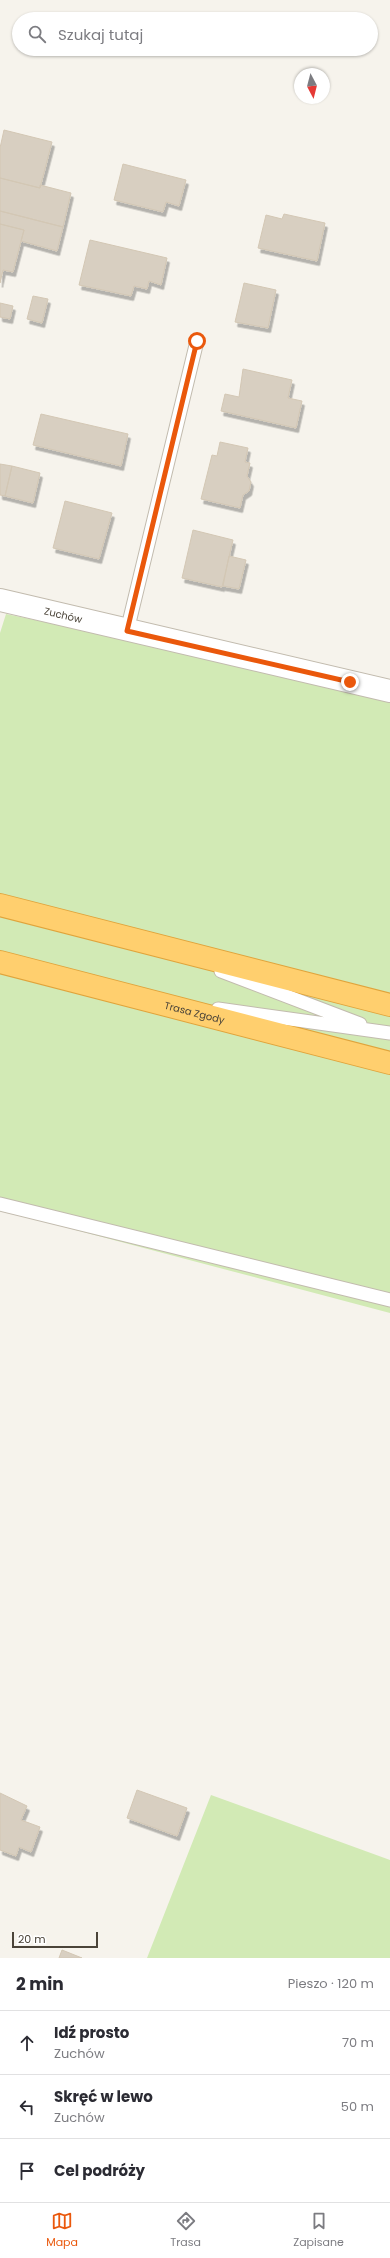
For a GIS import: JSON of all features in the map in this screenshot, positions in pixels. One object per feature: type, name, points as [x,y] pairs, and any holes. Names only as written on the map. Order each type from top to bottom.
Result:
[{"type":"highway","points":[[0,905],[390,1005]]},
{"type":"highway","name":"Trasa Zgody","points":[[0,962],[390,1063]]},
{"type":"street","name":"Zuchów","points":[[0,600],[127,631],[390,691]]},
{"type":"lane","points":[[127,631],[197,341]]},
{"type":"lane","points":[[152,945],[387,1033]]},
{"type":"lane","points":[[137,998],[387,1033]]},
{"type":"lane","points":[[0,1204],[390,1300]]},
{"type":"green space","points":[[6,614],[390,694],[390,1313],[0,1210],[0,633]]},
{"type":"green space","points":[[211,1795],[390,1860],[390,1958],[147,1958]]},
{"type":"building","points":[[4,130],[52,142],[40,188],[0,178],[0,148]]},
{"type":"building","points":[[123,164],[186,180],[179,206],[166,202],[163,212],[114,200]]},
{"type":"building","points":[[0,178],[40,188],[40,185],[71,193],[63,227],[0,211]]},
{"type":"building","points":[[0,211],[63,227],[57,251],[21,241],[24,230],[0,224]]},
{"type":"building","points":[[284,214],[325,223],[317,261],[258,248],[266,215],[282,219]]},
{"type":"building","points":[[0,224],[24,230],[13,272],[3,270],[0,283]]},
{"type":"building","points":[[90,240],[167,258],[161,285],[149,281],[147,289],[134,286],[131,296],[79,285]]},
{"type":"building","points":[[244,283],[276,290],[268,328],[235,322]]},
{"type":"building","points":[[33,296],[48,299],[42,323],[27,319]]},
{"type":"building","points":[[0,303],[13,306],[10,319],[0,317]]},
{"type":"building","points":[[243,369],[292,380],[288,398],[302,401],[296,428],[221,411],[225,394],[239,397]]},
{"type":"building","points":[[41,414],[128,434],[121,466],[33,445]]},
{"type":"building","points":[[220,442],[248,448],[245,462],[250,463],[247,476],[251,482],[249,491],[243,495],[240,508],[201,499],[212,455],[217,456]]},
{"type":"building","points":[[0,464],[12,466],[5,496],[0,495]]},
{"type":"building","points":[[12,466],[40,473],[33,503],[5,496]]},
{"type":"building","points":[[65,501],[112,513],[99,559],[53,548]]},
{"type":"building","points":[[193,530],[233,540],[222,587],[182,578]]},
{"type":"building","points":[[229,556],[246,560],[239,589],[223,586]]},
{"type":"building","points":[[137,1790],[187,1808],[177,1836],[127,1818]]},
{"type":"building","points":[[0,1793],[27,1806],[21,1820],[40,1827],[31,1852],[19,1847],[16,1856],[0,1850]]},
{"type":"building","points":[[62,1950],[82,1958],[59,1958]]},
{"type":"route","points":[[197,341],[127,631],[350,682]]}]
